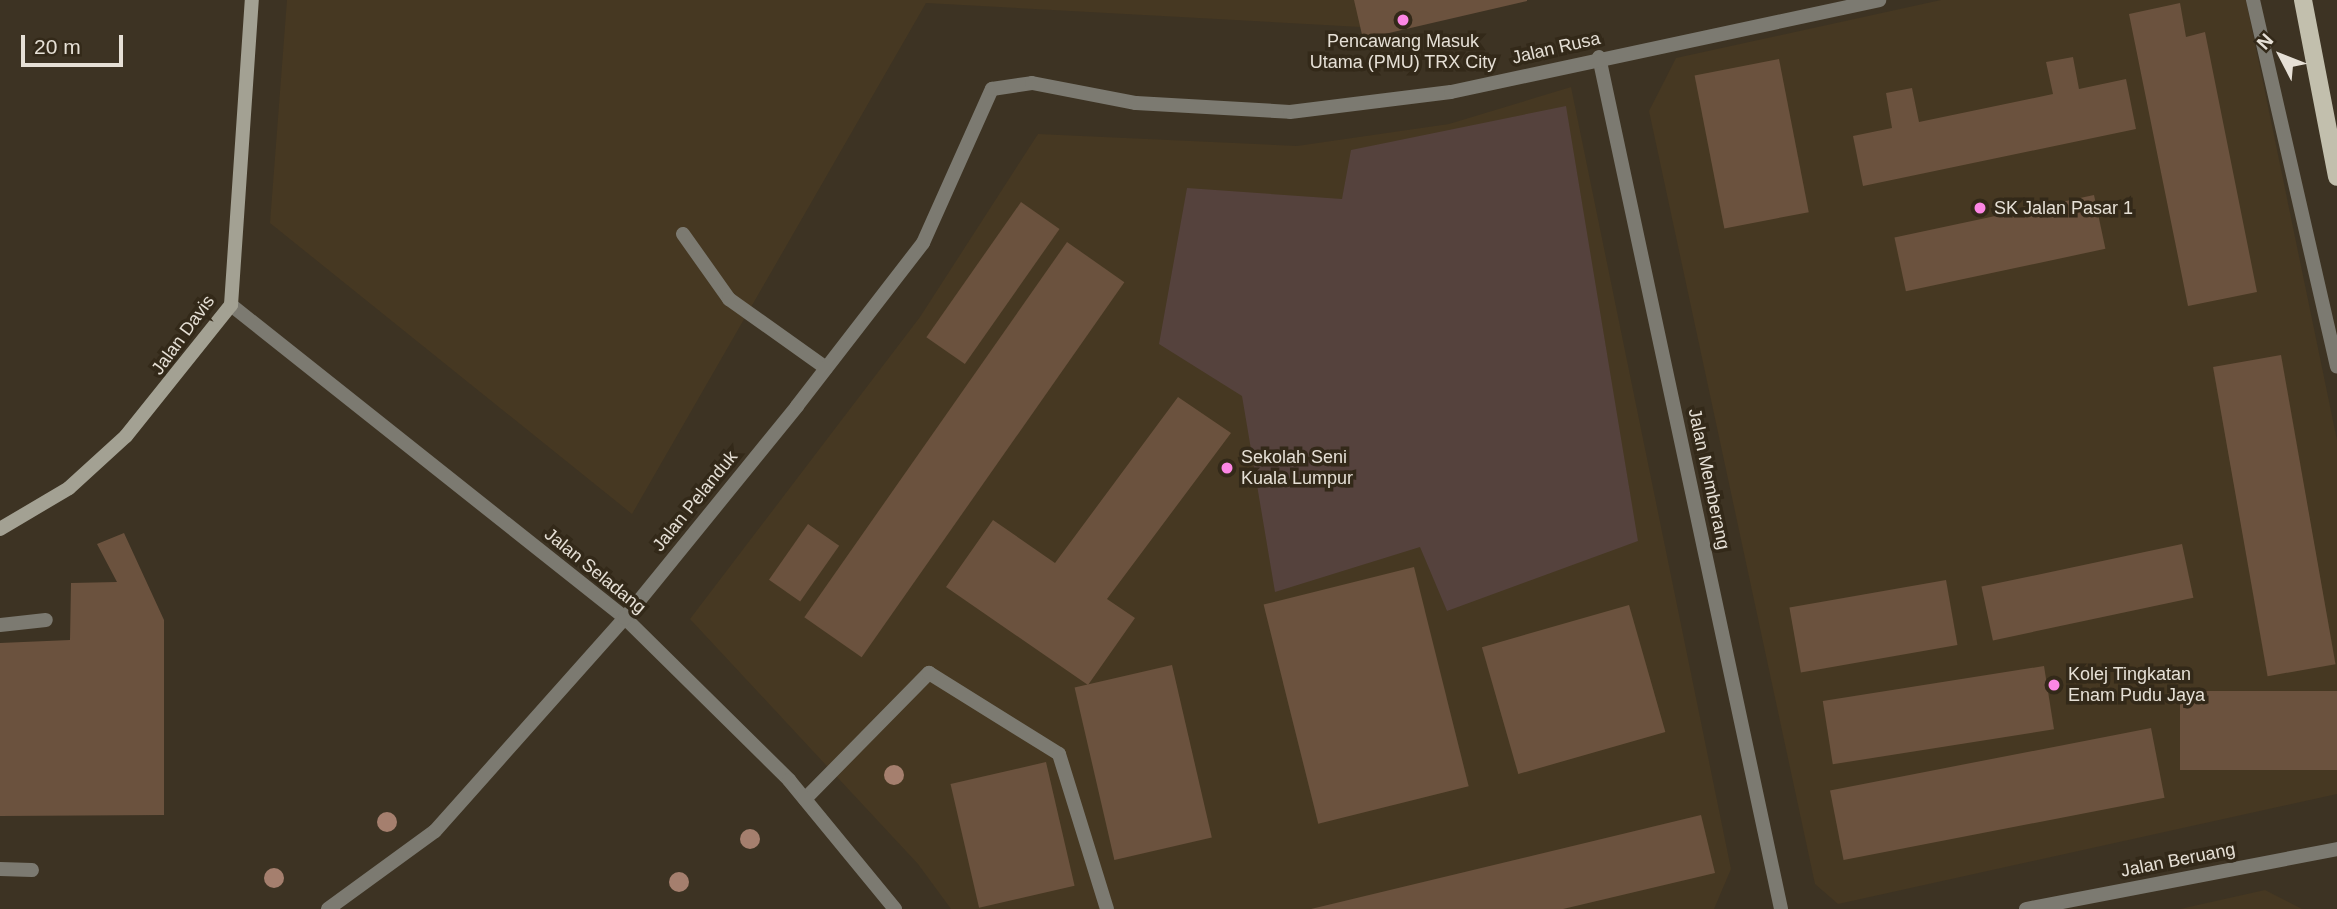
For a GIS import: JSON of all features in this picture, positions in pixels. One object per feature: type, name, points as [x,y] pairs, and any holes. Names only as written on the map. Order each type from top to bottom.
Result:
[{"type":"main road","name":"Jalan Davis","points":[[0,529],[69,488],[127,436],[231,304],[252,0]]},
{"type":"main road","points":[[2303,0],[2337,177]]},
{"type":"street","name":"Jalan Rusa","points":[[1031,83],[1136,103],[1290,112],[1451,92],[1599,57],[1879,0]]},
{"type":"street","points":[[2253,0],[2337,366]]},
{"type":"street","name":"Jalan Memberang","points":[[1599,57],[1781,909]]},
{"type":"street","name":"Jalan Pelanduk","points":[[328,909],[435,831],[625,618],[923,243],[992,89],[1031,83]]},
{"type":"street","points":[[683,234],[729,299],[826,368]]},
{"type":"street","name":"Jalan Seladang","points":[[231,304],[625,618],[805,799],[895,909]]},
{"type":"street","points":[[0,625],[46,620]]},
{"type":"street","points":[[805,799],[929,673],[1059,754],[1107,909]]},
{"type":"street","name":"Jalan Beruang","points":[[2026,909],[2337,849]]},
{"type":"street","points":[[0,869],[32,870]]},
{"type":"shaded area","points":[[287,0],[1498,0],[1379,28],[926,3],[632,514],[270,223]]},
{"type":"shaded area","points":[[1941,0],[2246,0],[2337,440],[2337,794],[1838,904],[1815,884],[1649,111],[1676,58]]},
{"type":"shaded area","name":"Sekolah Seni Kuala Lumpur","points":[[1571,87],[1731,869],[1714,909],[951,909],[918,864],[690,619],[920,317],[1038,134],[1297,146],[1449,124]]},
{"type":"shaded area","points":[[1566,106],[1638,541],[1447,611],[1420,547],[1275,592],[1242,396],[1159,344],[1187,188],[1342,199],[1351,150]]},
{"type":"shaded area","points":[[2265,890],[2302,909],[2180,909]]},
{"type":"building","name":"Pencawang Masuk Utama (PMU) TRX City","points":[[1354,0],[1527,0],[1527,1],[1363,39]]},
{"type":"building","points":[[2180,3],[2186,37],[2205,32],[2257,292],[2188,306],[2129,14]]},
{"type":"building","points":[[2073,57],[2079,89],[2126,79],[2136,129],[1863,186],[1853,136],[1892,128],[1886,93],[1912,88],[1919,122],[2053,94],[2046,62]]},
{"type":"building","points":[[1779,59],[1809,212],[1724,229],[1695,75]]},
{"type":"building","points":[[2094,195],[2105,249],[1906,291],[1894,237]]},
{"type":"building","points":[[1021,202],[1060,229],[965,364],[926,337]]},
{"type":"building","points":[[1067,242],[1124,282],[862,657],[804,617]]},
{"type":"building","points":[[2281,355],[2336,664],[2268,676],[2213,367]]},
{"type":"building","points":[[1178,397],[1231,433],[1107,599],[1135,618],[1088,685],[946,587],[993,520],[1055,563]]},
{"type":"building","points":[[808,524],[839,546],[800,601],[769,580]]},
{"type":"building","points":[[124,533],[164,620],[164,815],[0,816],[0,643],[70,640],[71,583],[117,582],[97,544]]},
{"type":"building","points":[[2182,544],[2193,598],[1993,640],[1981,587]]},
{"type":"building","points":[[1414,567],[1469,786],[1318,824],[1264,604]]},
{"type":"building","points":[[1946,580],[1957,645],[1801,673],[1789,608]]},
{"type":"building","points":[[1629,605],[1665,732],[1518,774],[1482,647]]},
{"type":"building","points":[[1172,665],[1212,837],[1114,860],[1075,687]]},
{"type":"building","points":[[2044,666],[2054,729],[1833,764],[1823,701]]},
{"type":"building","points":[[2180,691],[2337,691],[2337,770],[2180,770]]},
{"type":"building","points":[[2151,728],[2165,798],[1844,860],[1830,790]]},
{"type":"building","points":[[1046,762],[1075,886],[979,908],[951,784]]},
{"type":"building","points":[[1701,815],[1715,873],[1563,909],[1311,909]]},
{"type":"place","name":"Pencawang Masuk Utama (PMU) TRX City","points":[[1403,20]]},
{"type":"place","name":"SK Jalan Pasar 1","points":[[1980,208]]},
{"type":"place","name":"Sekolah Seni Kuala Lumpur","points":[[1227,468]]},
{"type":"place","name":"Kolej Tingkatan Enam Pudu Jaya","points":[[2054,685]]}]
